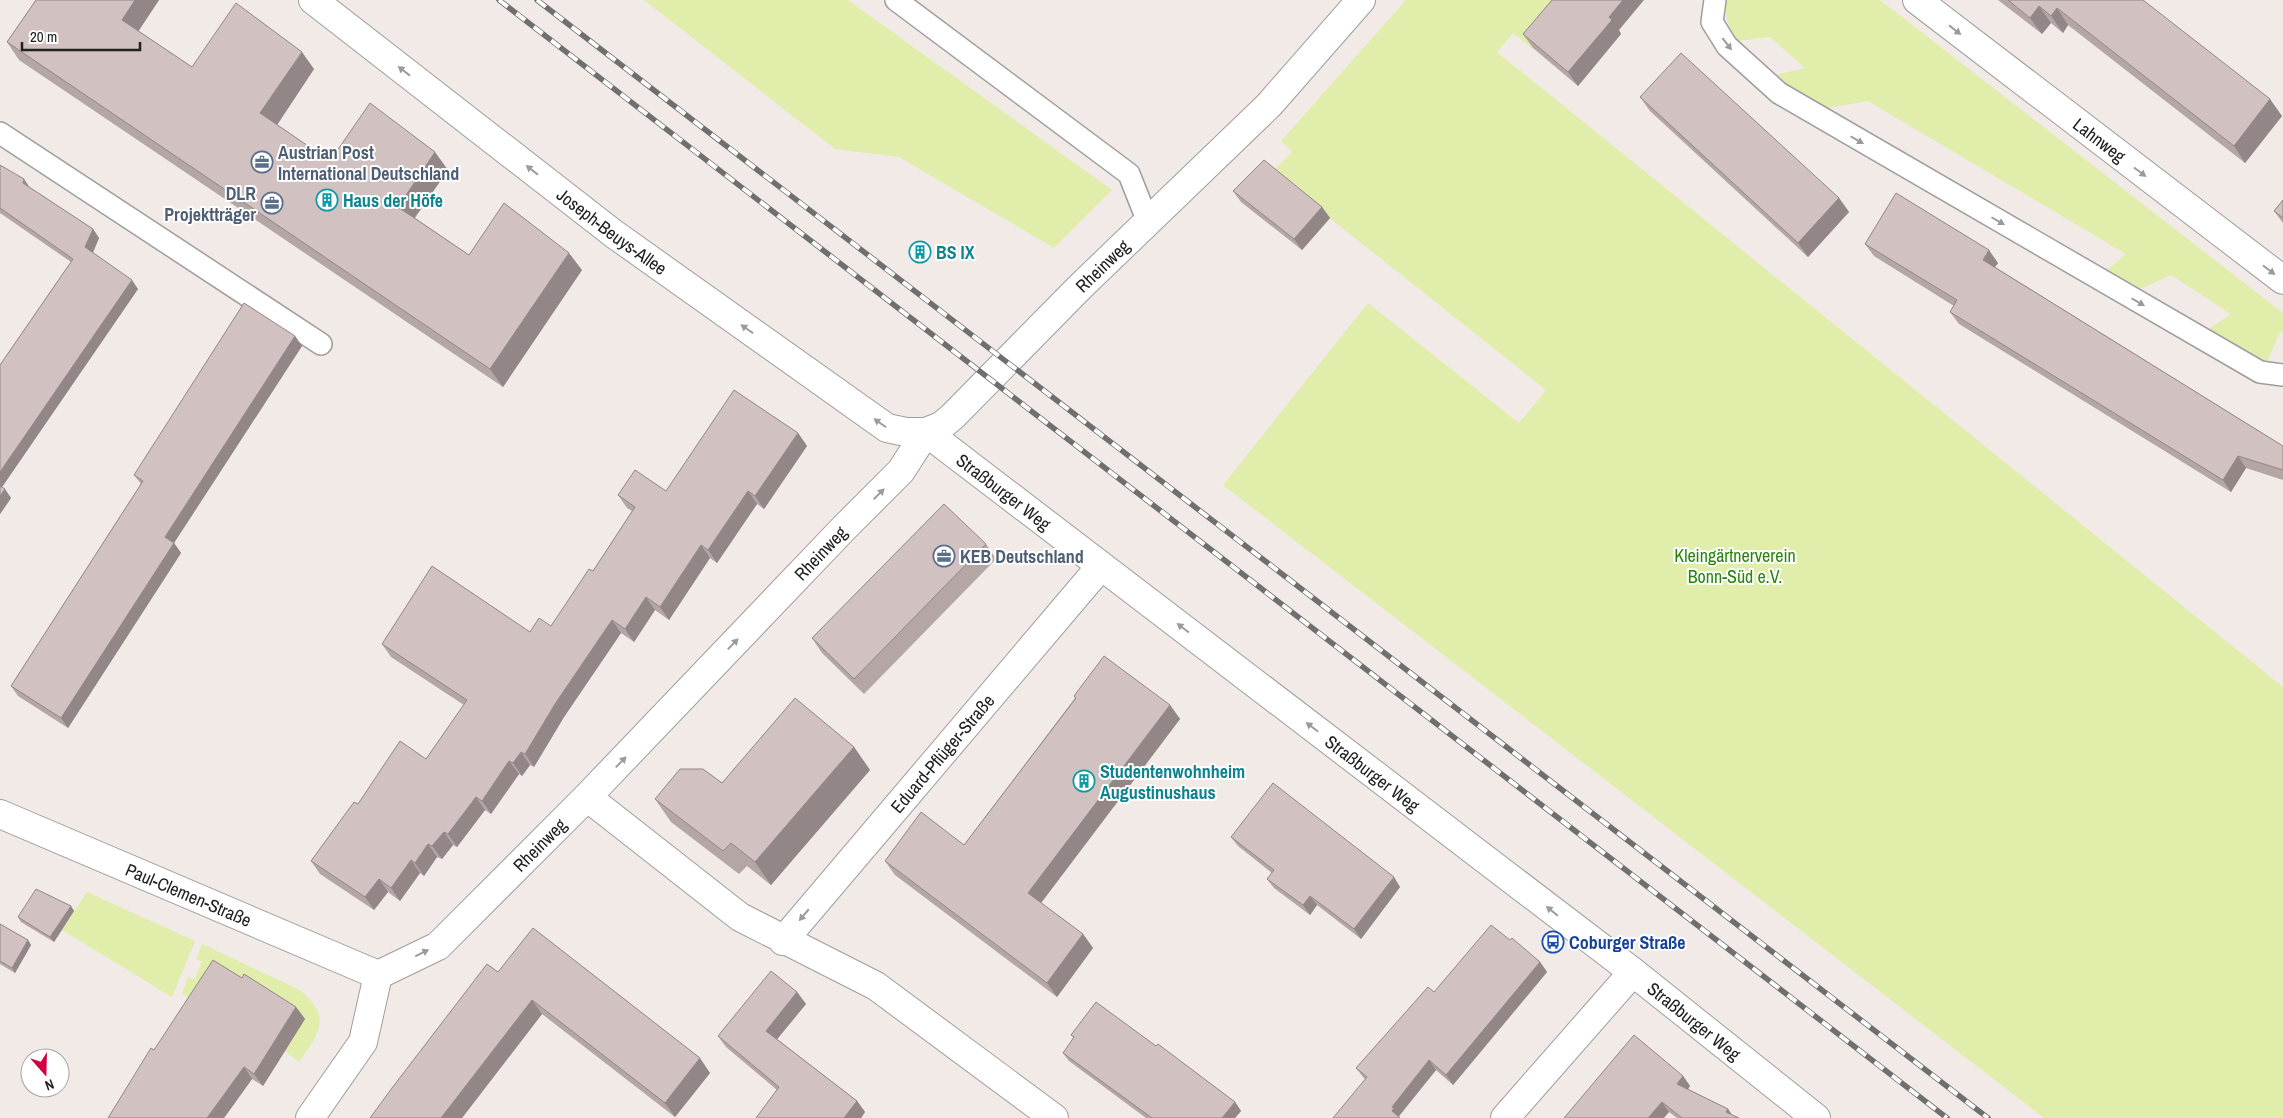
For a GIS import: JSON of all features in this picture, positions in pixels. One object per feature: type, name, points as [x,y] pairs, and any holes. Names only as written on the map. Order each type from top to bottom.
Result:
[{"type":"street","name":"Joseph-Beuys-Allee","points":[[313,0],[622,239],[887,428],[906,432],[926,432]]},
{"type":"street","name":"Rheinweg","points":[[378,974],[438,946],[587,797],[844,528],[902,471],[926,432],[941,426],[952,417],[1269,105],[1361,0]]},
{"type":"street","name":"Lahnweg","points":[[1917,0],[2283,280]]},
{"type":"street","name":"Straßburger Weg","points":[[926,432],[1633,972],[1816,1118]]},
{"type":"street","name":"Eduard-Pflüger-Straße","points":[[783,941],[1101,566]]},
{"type":"street","points":[[587,797],[740,918],[876,986],[1054,1118]]},
{"type":"street","name":"Paul-Clemen-Straße","points":[[0,814],[378,974]]},
{"type":"street","points":[[1505,1118],[1633,972]]},
{"type":"street","points":[[310,1118],[363,1042],[378,974]]},
{"type":"lane","points":[[896,0],[1129,174],[1148,222]]},
{"type":"lane","points":[[1715,0],[1712,22],[1727,46],[1779,93],[2260,372],[2283,375]]},
{"type":"lane","points":[[0,133],[321,344]]},
{"type":"green space","points":[[644,0],[848,0],[1112,190],[1054,248],[899,157],[835,149]]},
{"type":"green space","name":"Kleingärtnerverein Bonn-Süd e.V.","points":[[1406,0],[1573,0],[1533,49],[1513,33],[1497,52],[2283,687],[2283,1118],[2044,1118],[1223,485],[1368,303],[1519,423],[1546,390],[1272,172],[1292,152],[1281,141]]},
{"type":"green space","points":[[1725,0],[1880,0],[2283,313],[2283,333],[2280,332],[2267,362],[2250,357],[2202,334],[2231,314],[2171,275],[2136,291],[2107,270],[2126,254],[1868,101],[1823,109],[1771,76],[1805,68],[1770,37],[1736,41],[1727,20]]},
{"type":"green space","points":[[87,892],[195,941],[172,997],[62,930]]},
{"type":"green space","points":[[202,944],[300,990],[310,1000],[319,1017],[319,1025],[313,1042],[299,1062],[285,1051],[182,994],[188,977],[195,979],[202,961],[196,959]]},
{"type":"building","name":"Haus der Höfe","points":[[36,0],[135,0],[122,20],[192,67],[236,3],[302,52],[260,113],[330,161],[370,103],[435,152],[398,207],[469,255],[504,203],[569,253],[490,369],[7,42]]},
{"type":"building","points":[[1552,0],[1623,0],[1609,17],[1612,20],[1568,72],[1523,34]]},
{"type":"building","points":[[2008,0],[2143,0],[2270,99],[2234,146],[2057,8],[2051,16],[2039,6],[2030,18]]},
{"type":"building","points":[[1681,53],[1839,198],[1798,243],[1640,97]]},
{"type":"building","points":[[1264,160],[1322,207],[1294,239],[1233,191]]},
{"type":"building","points":[[0,165],[24,179],[23,183],[93,229],[85,247],[132,280],[0,472],[0,365],[73,259],[0,208]]},
{"type":"building","points":[[1896,193],[1989,250],[1983,260],[2283,446],[2283,470],[2238,456],[2223,480],[1950,312],[1957,300],[1865,244]]},
{"type":"building","points":[[2283,200],[2283,218],[2274,211]]},
{"type":"building","points":[[244,303],[295,336],[165,537],[174,543],[61,718],[11,686],[143,481],[134,475]]},
{"type":"building","points":[[734,390],[798,433],[755,496],[748,491],[708,550],[701,545],[660,607],[646,597],[625,629],[612,620],[555,704],[525,754],[521,752],[513,763],[509,761],[482,801],[476,797],[448,834],[444,832],[432,846],[428,844],[415,863],[411,860],[391,888],[379,879],[365,897],[311,861],[354,802],[358,804],[400,741],[426,759],[467,700],[382,644],[432,566],[530,632],[539,618],[551,626],[589,569],[593,571],[635,507],[618,495],[635,470],[666,491]]},
{"type":"building","points":[[0,486],[5,489],[0,496]]},
{"type":"building","points":[[944,504],[986,544],[854,679],[812,638]]},
{"type":"building","points":[[1104,656],[1170,705],[1028,893],[1083,934],[1047,983],[885,861],[921,812],[964,845],[1076,698],[1074,696]]},
{"type":"building","points":[[795,698],[854,747],[755,862],[731,843],[723,851],[655,799],[680,769],[703,769],[722,783]]},
{"type":"building","points":[[1273,783],[1394,877],[1354,929],[1310,896],[1303,905],[1267,879],[1274,870],[1231,837]]},
{"type":"building","points":[[36,889],[71,906],[50,937],[18,917]]},
{"type":"building","points":[[0,924],[28,940],[12,968],[0,961]]},
{"type":"building","points":[[1491,925],[1510,940],[1512,938],[1540,962],[1446,1075],[1429,1060],[1392,1107],[1394,1108],[1392,1111],[1400,1118],[1333,1118],[1367,1077],[1356,1068],[1428,987],[1434,992]]},
{"type":"building","points":[[533,928],[700,1058],[665,1103],[532,1000],[441,1118],[370,1118],[487,964],[498,972]]},
{"type":"building","points":[[213,960],[242,978],[244,974],[296,1007],[254,1074],[244,1067],[207,1118],[108,1118],[151,1048],[154,1050]]},
{"type":"building","points":[[771,971],[797,992],[766,1031],[857,1101],[844,1118],[756,1118],[779,1087],[718,1036]]},
{"type":"building","points":[[1096,1002],[1156,1046],[1158,1044],[1235,1102],[1222,1118],[1152,1118],[1063,1053],[1074,1037],[1071,1035]]},
{"type":"building","points":[[1634,1035],[1683,1076],[1677,1084],[1728,1109],[1726,1112],[1739,1118],[1682,1118],[1662,1102],[1648,1118],[1564,1118]]},
{"type":"railway","points":[[499,0],[1947,1118]]},
{"type":"railway","points":[[537,0],[1988,1118]]},
{"type":"place","name":"Austrian Post International Deutschland","points":[[262,162]]},
{"type":"place","name":"Haus der Höfe","points":[[327,200]]},
{"type":"place","name":"DLR Projektträger","points":[[272,203]]},
{"type":"place","name":"BS IX","points":[[920,252]]},
{"type":"place","name":"KEB Deutschland","points":[[944,556]]},
{"type":"place","name":"Studentenwohnheim Augustinushaus","points":[[1084,781]]},
{"type":"place","name":"Coburger Straße","points":[[1553,942]]}]
